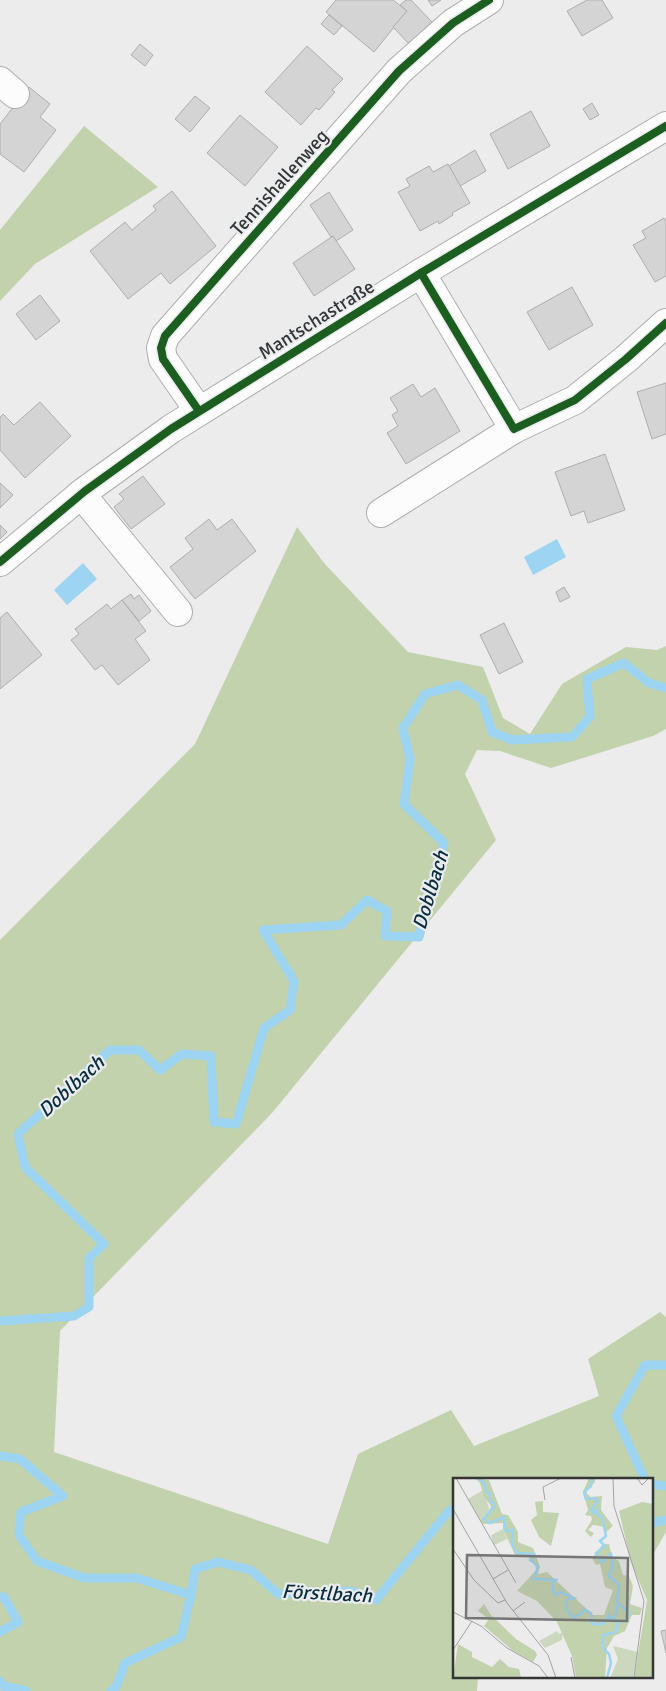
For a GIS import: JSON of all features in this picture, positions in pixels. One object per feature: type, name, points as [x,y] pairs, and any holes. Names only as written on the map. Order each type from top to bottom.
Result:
[{"type":"street","name":"Tennishallenweg","points":[[199,411],[163,359],[161,348],[165,336],[399,71],[453,23],[489,0]]},
{"type":"street","name":"Mantschastraße","points":[[0,562],[81,494],[199,411],[421,273],[666,126]]},
{"type":"street","points":[[421,273],[514,429]]},
{"type":"street","points":[[381,514],[514,429],[575,400],[626,359],[666,322]]},
{"type":"street","points":[[81,494],[178,612]]},
{"type":"green space","points":[[84,126],[158,187],[35,264],[0,301],[0,230]]},
{"type":"green space","points":[[297,527],[325,564],[408,652],[483,667],[503,718],[530,734],[562,684],[626,647],[657,650],[666,646],[666,729],[653,736],[551,768],[500,751],[477,750],[465,774],[496,840],[272,1113],[60,1331],[54,1452],[328,1544],[358,1454],[451,1410],[474,1446],[599,1396],[588,1359],[660,1312],[666,1317],[666,1532],[654,1553],[654,1478],[453,1478],[453,1678],[478,1678],[477,1691],[0,1691],[0,940],[195,744]]},
{"type":"water","points":[[557,539],[566,557],[533,575],[524,557]]},
{"type":"water","points":[[83,563],[97,579],[67,605],[54,590]]},
{"type":"building","points":[[336,0],[393,0],[407,11],[374,52],[326,12]]},
{"type":"building","points":[[406,0],[411,0],[432,22],[409,44],[393,27],[407,11],[400,5]]},
{"type":"building","points":[[428,0],[441,0],[432,6]]},
{"type":"building","points":[[587,0],[602,0],[613,18],[582,36],[567,11]]},
{"type":"building","points":[[329,15],[342,26],[334,35],[321,24]]},
{"type":"building","points":[[140,44],[153,55],[145,66],[131,55]]},
{"type":"building","points":[[307,46],[343,79],[332,90],[335,92],[319,110],[316,108],[301,125],[265,92]]},
{"type":"building","points":[[29,87],[50,104],[40,117],[56,130],[24,172],[0,154],[0,124]]},
{"type":"building","points":[[195,96],[210,108],[190,132],[175,119]]},
{"type":"building","points":[[592,103],[599,115],[590,120],[583,109]]},
{"type":"building","points":[[531,111],[550,146],[508,169],[490,134]]},
{"type":"building","points":[[240,115],[278,147],[245,186],[207,153]]},
{"type":"building","points":[[475,150],[486,171],[460,186],[449,166]]},
{"type":"building","points":[[448,164],[470,203],[452,213],[453,215],[439,224],[438,221],[420,231],[398,192],[410,186],[406,179],[429,166],[433,172]]},
{"type":"building","points":[[172,191],[216,246],[170,284],[161,273],[128,299],[90,251],[125,222],[132,230],[156,210],[153,206]]},
{"type":"building","points":[[329,192],[353,230],[336,241],[333,236],[331,237],[310,205]]},
{"type":"building","points":[[664,218],[666,222],[666,276],[655,282],[633,245],[646,238],[642,231]]},
{"type":"building","points":[[333,236],[355,269],[314,296],[293,263]]},
{"type":"building","points":[[572,287],[593,325],[549,350],[527,312]]},
{"type":"building","points":[[40,295],[60,321],[36,340],[16,314]]},
{"type":"building","points":[[666,383],[666,434],[652,439],[637,392]]},
{"type":"building","points":[[413,384],[421,397],[435,388],[460,431],[406,464],[387,433],[398,426],[392,415],[398,411],[390,398]]},
{"type":"building","points":[[40,402],[71,436],[25,478],[0,450],[0,417],[3,414],[14,425]]},
{"type":"building","points":[[605,454],[625,510],[588,523],[584,511],[571,516],[555,472]]},
{"type":"building","points":[[143,476],[165,504],[131,529],[114,507],[124,499],[119,494]]},
{"type":"building","points":[[0,483],[13,495],[0,508]]},
{"type":"building","points":[[209,519],[217,530],[232,519],[256,551],[195,599],[170,567],[193,549],[185,538]]},
{"type":"building","points":[[0,525],[7,532],[0,539]]},
{"type":"building","points":[[564,587],[570,597],[560,602],[556,592]]},
{"type":"building","points":[[131,594],[134,599],[139,595],[151,611],[139,621],[122,600]]},
{"type":"building","points":[[122,600],[146,631],[135,639],[150,660],[118,685],[102,665],[95,670],[71,640],[79,634],[75,629],[107,604],[111,609]]},
{"type":"building","points":[[7,612],[42,655],[0,689],[0,618]]},
{"type":"building","points":[[504,623],[523,662],[499,674],[480,635]]},
{"type":"building","points":[[666,1630],[666,1653],[661,1631]]},
{"type":"waterway","name":"Doblbach","points":[[0,1321],[74,1316],[89,1307],[89,1258],[104,1244],[25,1167],[18,1134],[110,1050],[139,1050],[160,1070],[182,1054],[211,1056],[214,1122],[236,1124],[264,1028],[290,1010],[294,981],[263,930],[341,925],[367,900],[387,911],[385,936],[419,937],[444,843],[404,804],[410,759],[403,728],[425,694],[458,685],[482,700],[492,732],[512,740],[572,737],[590,717],[587,679],[624,663],[649,683],[666,688]]},
{"type":"waterway","name":"Förstlbach","points":[[644,1478],[616,1416],[645,1365],[666,1365]]},
{"type":"waterway","name":"Doblbach","points":[[0,1456],[20,1459],[63,1496],[21,1512],[19,1535],[37,1561],[84,1578],[137,1578],[191,1595],[181,1637],[125,1663],[116,1687],[111,1691]]},
{"type":"waterway","name":"Förstlbach","points":[[654,1484],[666,1486]]},
{"type":"waterway","name":"Förstlbach","points":[[191,1595],[195,1569],[218,1562],[251,1570],[278,1594],[351,1591],[376,1600],[448,1512],[453,1509]]},
{"type":"waterway","name":"Förstlbach","points":[[654,1523],[666,1520]]},
{"type":"waterway","name":"Doblbach","points":[[0,1597],[4,1597],[18,1622],[0,1632]]},
{"type":"waterway","name":"Doblbach","points":[[0,1681],[3,1686],[26,1691]]},
{"type":"cycle path","points":[[199,411],[163,359],[161,348],[165,336],[399,71],[453,23],[489,0]]},
{"type":"cycle path","points":[[0,562],[85,491],[171,429],[421,273],[666,126]]},
{"type":"cycle path","points":[[421,273],[514,429],[575,400],[626,359],[666,323]]}]
